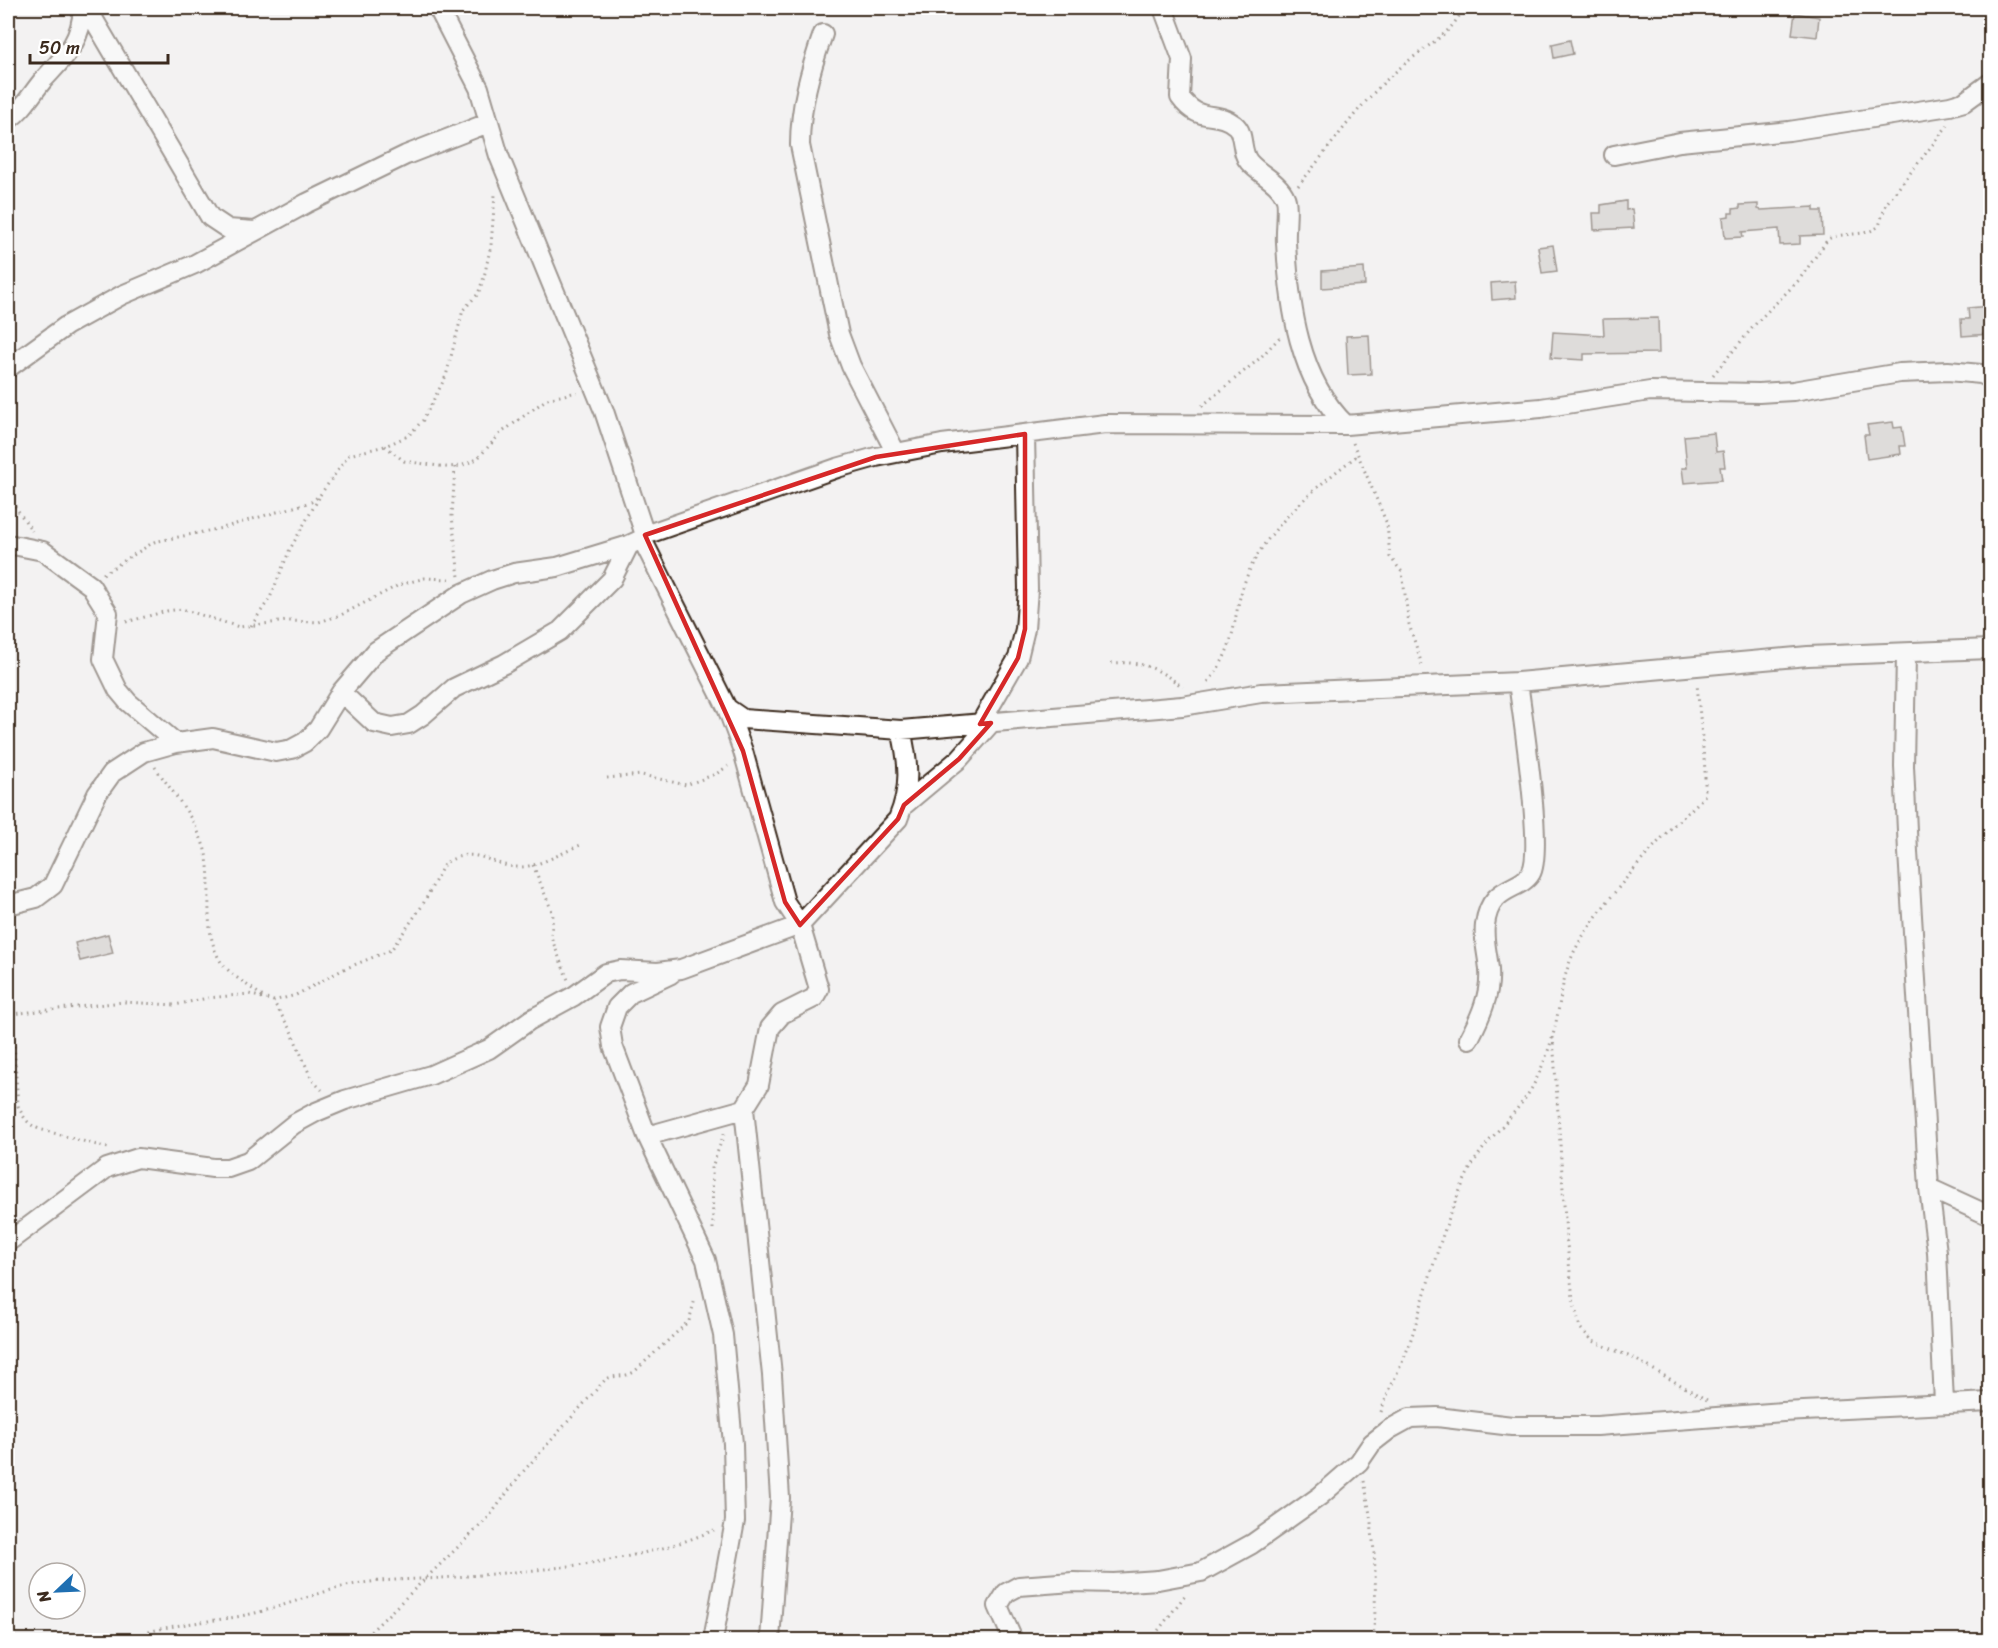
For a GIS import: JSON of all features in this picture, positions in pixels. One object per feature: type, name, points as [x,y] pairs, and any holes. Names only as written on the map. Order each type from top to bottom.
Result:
[{"type":"street","points":[[8,120],[19,112],[71,49],[79,33],[85,8]]},
{"type":"street","points":[[85,8],[210,218],[228,229],[254,231]]},
{"type":"street","points":[[438,8],[479,88],[498,156],[594,388],[638,540],[727,708],[743,752],[785,902],[800,925],[819,989],[814,998],[782,1014],[770,1028],[759,1085],[739,1111],[647,1136]]},
{"type":"street","points":[[1163,8],[1182,59],[1180,97],[1192,111],[1201,116],[1233,123],[1239,129],[1244,156],[1249,163],[1280,188],[1287,199],[1286,242],[1297,323],[1315,387],[1346,425]]},
{"type":"street","points":[[823,34],[810,71],[800,118],[800,145],[839,334],[851,366],[896,453]]},
{"type":"street","points":[[1614,155],[1680,142],[1788,131],[1964,102],[1990,83]]},
{"type":"street","points":[[8,368],[66,326],[122,295],[195,264],[254,231],[405,154],[488,123]]},
{"type":"street","points":[[8,905],[36,898],[53,885],[97,794],[112,773],[144,752],[176,743],[213,738],[286,752],[305,742],[318,729],[341,692],[376,651],[461,594],[514,573],[557,567],[638,540],[837,468],[942,444],[1106,424],[1346,425],[1541,408],[1650,391],[1728,394],[1793,391],[1900,374],[1948,371],[1981,374],[1990,378]]},
{"type":"street","points":[[904,805],[959,759],[986,723],[1018,658],[1026,629],[1025,434]]},
{"type":"street","points":[[341,692],[374,723],[392,727],[409,724],[423,715],[454,687],[504,664],[560,632],[612,579],[638,540]]},
{"type":"street","points":[[8,544],[44,551],[91,586],[101,598],[109,621],[103,660],[118,690],[128,702],[176,743]]},
{"type":"street","points":[[727,708],[742,719],[901,730],[1182,705],[1262,693],[1428,684],[1518,682],[1808,656],[1990,649]]},
{"type":"street","points":[[1906,654],[1904,766],[1929,1188],[1937,1252],[1944,1403]]},
{"type":"street","points":[[1470,1040],[1482,1013],[1487,992],[1490,972],[1485,924],[1491,905],[1501,892],[1530,874],[1533,867],[1535,847],[1530,784],[1518,682]]},
{"type":"street","points":[[713,1641],[735,1521],[733,1444],[723,1335],[706,1260],[647,1136],[613,1046],[610,1027],[618,1007],[631,993],[681,969],[800,925],[898,819],[909,783],[907,754],[901,730]]},
{"type":"street","points":[[8,1242],[106,1168],[138,1158],[228,1168],[248,1161],[294,1124],[334,1105],[431,1075],[489,1049],[530,1020],[574,996],[612,971],[658,972],[681,969]]},
{"type":"street","points":[[739,1111],[772,1375],[780,1498],[770,1641]]},
{"type":"street","points":[[1929,1188],[1990,1216]]},
{"type":"street","points":[[1013,1641],[998,1606],[1006,1593],[1019,1586],[1158,1580],[1201,1572],[1227,1560],[1320,1496],[1359,1462],[1372,1443],[1390,1429],[1410,1418],[1437,1417],[1512,1426],[1586,1426],[1990,1402]]},
{"type":"path","points":[[1287,199],[1367,98],[1404,64],[1446,34],[1463,8]]},
{"type":"path","points":[[1697,392],[1758,321],[1799,280],[1828,239],[1835,236],[1865,233],[1879,226],[1886,204],[1964,102]]},
{"type":"path","points":[[251,626],[270,598],[290,549],[320,495],[349,455],[385,446],[414,432],[423,420],[446,376],[464,310],[478,294],[484,277],[491,245],[496,190]]},
{"type":"path","points":[[1201,407],[1259,359],[1297,323]]},
{"type":"path","points":[[385,446],[404,461],[455,467],[477,459],[501,433],[547,399],[594,388]]},
{"type":"path","points":[[1346,425],[1387,524],[1390,557],[1402,572],[1411,631],[1428,684]]},
{"type":"path","points":[[1182,705],[1198,694],[1221,666],[1233,639],[1246,576],[1256,555],[1309,495],[1358,455]]},
{"type":"path","points":[[109,621],[129,623],[167,611],[182,609],[239,627],[287,621],[319,622],[340,615],[399,585],[438,577],[460,581],[452,516],[455,467]]},
{"type":"path","points":[[91,586],[108,569],[153,542],[266,516],[311,502],[320,495]]},
{"type":"path","points":[[8,496],[18,507],[44,551]]},
{"type":"path","points":[[1111,663],[1125,662],[1158,668],[1182,686],[1198,694]]},
{"type":"path","points":[[1381,1414],[1387,1392],[1408,1347],[1429,1278],[1470,1169],[1494,1134],[1527,1095],[1543,1067],[1553,1034],[1558,1000],[1575,950],[1614,896],[1671,828],[1705,795],[1705,770],[1695,665]]},
{"type":"path","points":[[144,752],[182,804],[204,847],[209,866],[213,942],[221,962],[265,998]]},
{"type":"path","points":[[607,778],[642,775],[686,785],[716,774],[743,752]]},
{"type":"path","points":[[11,1014],[124,1002],[175,1005],[208,998],[249,994],[273,1001],[296,995],[344,969],[391,950],[422,906],[444,864],[450,860],[469,854],[513,867],[533,864],[583,844]]},
{"type":"path","points":[[533,864],[553,914],[551,938],[574,996]]},
{"type":"path","points":[[8,950],[13,1001],[11,1014],[17,1059],[18,1106],[29,1125],[138,1158]]},
{"type":"path","points":[[273,1001],[291,1031],[312,1080],[334,1105]]},
{"type":"path","points":[[1553,1034],[1566,1235],[1573,1299],[1580,1328],[1593,1341],[1633,1358],[1708,1400]]},
{"type":"path","points":[[713,1231],[714,1156],[739,1111]]},
{"type":"path","points":[[362,1641],[489,1517],[521,1474],[605,1380],[613,1377],[626,1377],[634,1372],[689,1321],[698,1291]]},
{"type":"path","points":[[1359,1462],[1371,1515],[1375,1560],[1373,1641]]},
{"type":"path","points":[[126,1641],[160,1629],[277,1607],[352,1585],[495,1574],[629,1556],[684,1543],[735,1521]]},
{"type":"path","points":[[1151,1641],[1172,1616],[1201,1572]]},
{"type":"highlighted area","points":[[1025,434],[1025,629],[1018,658],[980,724],[991,723],[959,759],[904,805],[898,819],[800,925],[785,902],[743,751],[645,535],[876,457]]},
{"type":"building","points":[[1795,13],[1819,17],[1817,37],[1792,34]]},
{"type":"building","points":[[1570,40],[1573,54],[1554,58],[1552,44]]},
{"type":"building","points":[[1626,201],[1626,210],[1632,209],[1634,228],[1594,230],[1593,213],[1601,213],[1601,205]]},
{"type":"building","points":[[1758,204],[1758,209],[1761,210],[1814,207],[1814,211],[1822,211],[1823,235],[1800,236],[1800,244],[1780,245],[1779,229],[1742,232],[1743,237],[1725,238],[1723,217],[1729,216],[1729,213],[1733,213],[1733,209],[1740,208],[1740,205]]},
{"type":"building","points":[[1553,245],[1557,271],[1542,273],[1538,247]]},
{"type":"building","points":[[1364,268],[1365,285],[1322,288],[1322,271]]},
{"type":"building","points":[[1515,281],[1516,298],[1492,300],[1491,283]]},
{"type":"building","points":[[1990,306],[1990,334],[1962,336],[1961,319],[1969,319],[1968,308]]},
{"type":"building","points":[[1658,318],[1659,353],[1584,354],[1584,360],[1551,358],[1553,332],[1604,335],[1603,319]]},
{"type":"building","points":[[1369,335],[1371,374],[1348,375],[1346,336]]},
{"type":"building","points":[[1893,422],[1894,428],[1902,427],[1905,446],[1900,446],[1901,454],[1867,459],[1864,435],[1869,435],[1867,425]]},
{"type":"building","points":[[1714,433],[1716,452],[1723,451],[1725,467],[1720,467],[1722,480],[1684,483],[1682,468],[1687,468],[1684,436]]},
{"type":"building","points":[[108,934],[113,953],[80,961],[75,943]]}]
